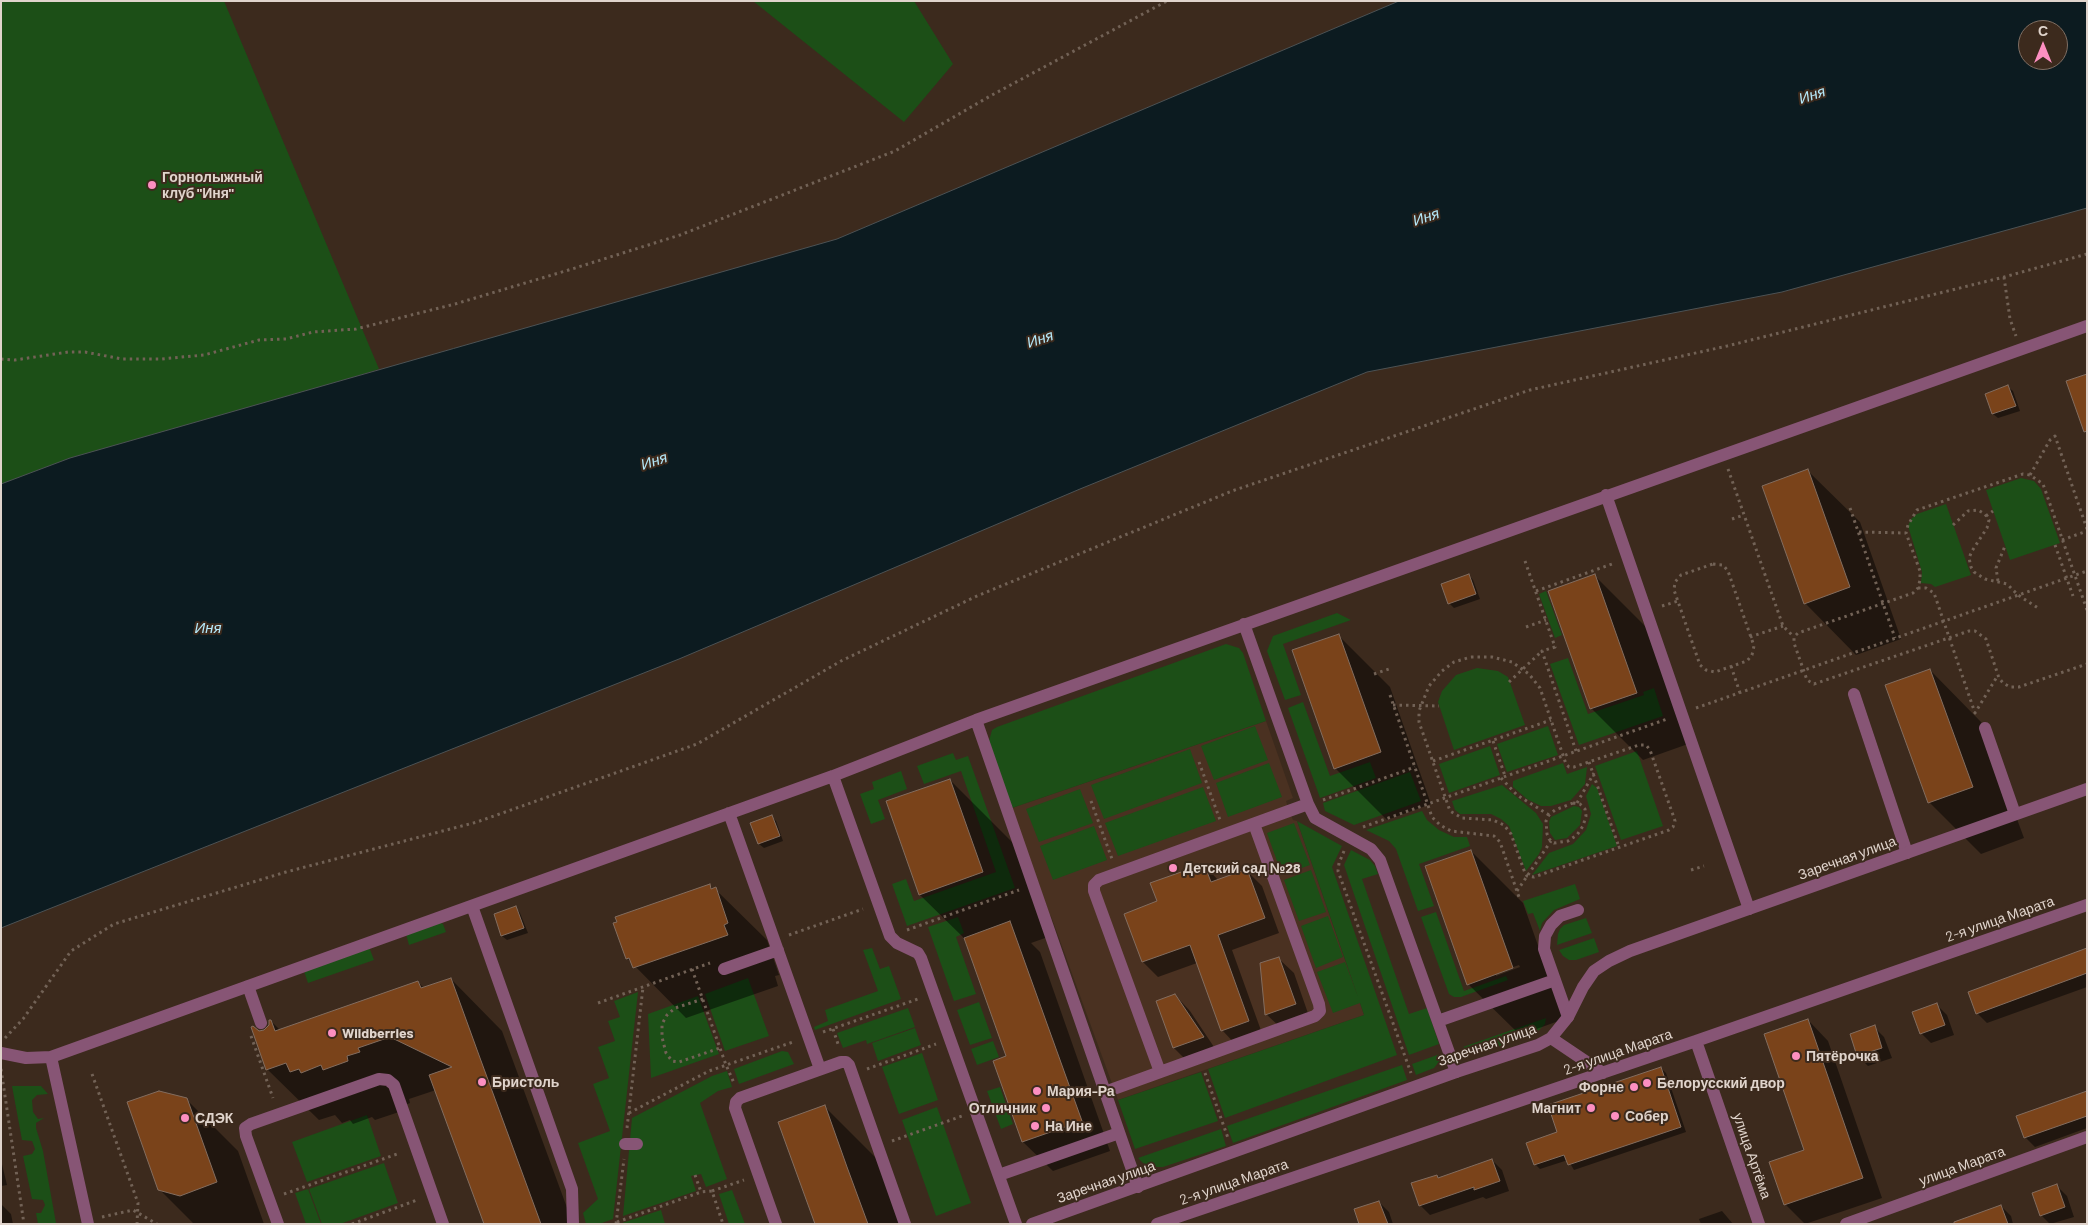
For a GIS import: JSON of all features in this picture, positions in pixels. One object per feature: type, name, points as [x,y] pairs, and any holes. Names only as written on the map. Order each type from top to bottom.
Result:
[{"type":"street","points":[[1,1053],[26,1058],[51,1057],[833,776],[976,720],[2087,326]]},
{"type":"street","points":[[1606,496],[1749,909]]},
{"type":"street","points":[[1244,624],[1308,804],[1315,818],[1377,853],[1456,1072]]},
{"type":"street","points":[[1854,694],[1907,853]]},
{"type":"street","points":[[976,720],[1138,1187]]},
{"type":"street","points":[[1985,728],[2015,814]]},
{"type":"street","points":[[833,776],[890,936],[918,953],[1016,1224]]},
{"type":"street","name":"Заречная улица","points":[[1040,1222],[1416,1086],[1538,1044],[1551,1038],[1568,1017],[1583,987],[1594,971],[1630,951],[2087,789]]},
{"type":"street","points":[[1160,1072],[1094,891],[1094,885],[1099,880],[1308,804]]},
{"type":"street","points":[[729,813],[820,1069]]},
{"type":"street","points":[[1105,1092],[1315,1016],[1320,1011],[1254,824]]},
{"type":"street","name":"2-я улица Марата","points":[[1157,1224],[1603,1073],[2087,905]]},
{"type":"street","points":[[472,906],[572,1189],[573,1224]]},
{"type":"street","points":[[1568,1017],[1544,949],[1545,936],[1550,925],[1560,916],[1578,910]]},
{"type":"street","points":[[724,969],[778,950]]},
{"type":"street","points":[[1438,1021],[1555,980]]},
{"type":"street","points":[[248,986],[261,1023]]},
{"type":"street","points":[[1551,1038],[1603,1073]]},
{"type":"street","name":"улица Артёма","points":[[1696,1041],[1760,1224]]},
{"type":"street","points":[[51,1057],[87,1222]]},
{"type":"street","points":[[776,1224],[735,1108],[736,1102],[740,1098],[820,1069],[846,1062],[852,1074],[905,1224]]},
{"type":"street","points":[[276,1223],[246,1136],[245,1128],[278,1114],[379,1079],[388,1080],[394,1085],[444,1224]]},
{"type":"street","points":[[999,1175],[1119,1133]]},
{"type":"street","name":"улица Марата","points":[[1846,1224],[2087,1137]]},
{"type":"path","points":[[1,359],[15,360],[76,352],[122,359],[161,359],[204,355],[259,340],[286,339],[313,332],[356,328],[455,304],[680,236],[895,151],[992,95],[1167,1]]},
{"type":"path","points":[[1,1042],[24,1019],[71,951],[114,924],[286,872],[477,822],[697,744],[841,661],[918,624],[986,593],[1232,491],[1530,390],[1727,346],[2004,278],[2087,254]]},
{"type":"path","points":[[2004,278],[2010,319],[2021,348]]},
{"type":"path","points":[[2030,475],[2050,440],[2055,436],[2087,530],[2062,540]]},
{"type":"path","points":[[1723,454],[1782,626],[1794,637]]},
{"type":"path","points":[[2087,610],[2043,484],[2030,475],[2023,474],[1918,510],[1908,525],[1906,533],[1920,572],[1918,588],[1913,593],[1798,633],[1794,637],[1794,643],[1807,680],[1814,684],[1968,631],[1975,631],[1986,639],[1998,675],[2003,683],[2010,687],[2019,687],[2087,664]]},
{"type":"path","points":[[1850,508],[1896,638]]},
{"type":"path","points":[[1953,525],[1968,511],[1978,510],[1986,516],[1989,520],[1987,528],[1972,551],[1969,558],[1969,567],[1984,579],[2008,584],[2018,595],[2038,608]]},
{"type":"path","points":[[1986,516],[1993,511]]},
{"type":"path","points":[[1732,519],[1744,515]]},
{"type":"path","points":[[1859,532],[1906,533]]},
{"type":"path","points":[[2055,545],[2073,596]]},
{"type":"path","points":[[1998,581],[1996,568],[2005,546]]},
{"type":"path","points":[[1509,682],[1542,651],[1555,647],[1525,561]]},
{"type":"path","points":[[1536,591],[1613,564]]},
{"type":"path","points":[[1713,564],[1723,565],[1728,572],[1750,637],[1754,646],[1752,655],[1747,661],[1715,672],[1706,670],[1700,665],[1674,590],[1675,582],[1682,575],[1689,572],[1713,564]]},
{"type":"path","points":[[1691,710],[2087,571]]},
{"type":"path","points":[[1918,588],[1926,588],[1934,593],[1975,713],[1998,675]]},
{"type":"path","points":[[1526,627],[1546,620]]},
{"type":"path","points":[[1750,637],[1782,626]]},
{"type":"path","points":[[1542,651],[1576,751]]},
{"type":"path","points":[[1492,656],[1512,662],[1529,674],[1540,688],[1566,764],[1569,766],[1590,762],[1639,745],[1646,745],[1650,750],[1674,821],[1673,827],[1534,877],[1527,876],[1511,834],[1504,825],[1493,820],[1462,818],[1450,811],[1419,722],[1420,706],[1429,686],[1442,671],[1454,662],[1471,657],[1492,656]]},
{"type":"path","points":[[1731,666],[1740,693]]},
{"type":"path","points":[[1374,674],[1389,669]]},
{"type":"path","points":[[1390,695],[1432,817],[1440,825],[1451,831],[1494,836],[1500,842],[1520,900]]},
{"type":"path","points":[[1394,705],[1439,706]]},
{"type":"path","points":[[1355,829],[1667,719]]},
{"type":"path","points":[[1433,761],[1551,720]]},
{"type":"path","points":[[1493,740],[1503,777],[1517,795],[1548,815]]},
{"type":"path","points":[[1199,762],[1225,835]]},
{"type":"path","points":[[1590,762],[1619,847]]},
{"type":"path","points":[[1308,804],[1415,767]]},
{"type":"path","points":[[1577,803],[1585,809],[1586,816],[1583,826],[1577,835],[1560,844],[1551,841],[1547,834],[1546,821],[1548,815],[1555,810],[1577,803],[1594,774]]},
{"type":"path","points":[[1091,801],[1118,874]]},
{"type":"path","points":[[1517,892],[1551,841]]},
{"type":"path","points":[[1346,848],[1339,863],[1338,871],[1416,1086]]},
{"type":"path","points":[[1691,870],[1704,866]]},
{"type":"path","points":[[890,936],[1033,885]]},
{"type":"path","points":[[692,969],[726,1065],[740,1098]]},
{"type":"path","points":[[616,1223],[631,1144],[629,1113],[643,987]]},
{"type":"path","points":[[629,1113],[709,1071],[934,994]]},
{"type":"path","points":[[702,999],[675,1008],[667,1015],[662,1024],[662,1037],[666,1053],[672,1060],[679,1062],[720,1048]]},
{"type":"path","points":[[247,1027],[278,1114]]},
{"type":"path","points":[[852,1074],[950,1039]]},
{"type":"path","points":[[1,1069],[24,1224]]},
{"type":"path","points":[[1204,1070],[1233,1152]]},
{"type":"path","points":[[92,1074],[138,1203],[137,1224]]},
{"type":"path","points":[[878,1146],[976,1111]]},
{"type":"path","points":[[269,1199],[416,1147]]},
{"type":"path","points":[[695,1175],[701,1192]]},
{"type":"path","points":[[616,1223],[701,1192],[712,1191],[732,1184]]},
{"type":"path","points":[[712,1191],[723,1224]]},
{"type":"path","points":[[352,1224],[433,1194]]},
{"type":"path","points":[[87,1222],[133,1210],[157,1224]]},
{"type":"shaded area","name":"Детский сад №28","points":[[1266,721],[1293,798],[1286,801],[1289,811],[1293,820],[1297,821],[1364,1015],[1118,1100],[1012,808]]},
{"type":"green space","name":"Горнолыжный клуб \"Иня\"","points":[[1,1],[224,1],[379,369],[1,495]]},
{"type":"green space","points":[[753,1],[914,1],[953,64],[904,122]]},
{"type":"green space","points":[[2021,478],[2034,481],[2041,489],[2060,543],[2010,560],[1986,490]]},
{"type":"green space","points":[[1946,504],[1971,575],[1935,587],[1931,584],[1921,583],[1922,572],[1908,526],[1911,519],[1917,514]]},
{"type":"green space","points":[[1546,591],[1562,635],[1555,638],[1539,594]]},
{"type":"green space","points":[[1337,613],[1351,620],[1283,644],[1301,695],[1285,700],[1267,651],[1273,636]]},
{"type":"green space","points":[[1226,644],[1239,648],[1243,653],[1266,721],[1012,808],[989,741],[992,730]]},
{"type":"green space","points":[[1568,658],[1588,714],[1644,695],[1643,692],[1654,688],[1663,716],[1579,745],[1550,664]]},
{"type":"green space","points":[[1477,668],[1498,671],[1508,677],[1525,725],[1454,750],[1438,702],[1442,691],[1456,675]]},
{"type":"green space","points":[[1303,702],[1330,776],[1370,762],[1376,778],[1320,798],[1288,708]]},
{"type":"green space","points":[[1255,726],[1268,760],[1214,780],[1201,746]]},
{"type":"green space","points":[[1548,726],[1558,755],[1507,772],[1497,744]]},
{"type":"green space","points":[[1490,746],[1500,775],[1449,793],[1439,764]]},
{"type":"green space","points":[[1190,749],[1202,783],[1104,819],[1091,785]]},
{"type":"green space","points":[[1637,751],[1663,826],[1621,840],[1595,766]]},
{"type":"green space","points":[[953,753],[956,760],[968,756],[1015,888],[907,926],[892,884],[906,879],[914,901],[996,872],[961,771],[924,784],[917,766]]},
{"type":"green space","points":[[1269,763],[1282,797],[1228,817],[1216,783]]},
{"type":"green space","points":[[1563,763],[1567,774],[1587,767],[1585,784],[1571,800],[1551,806],[1541,806],[1527,799],[1513,787],[1513,781]]},
{"type":"green space","points":[[901,771],[907,789],[878,800],[885,819],[871,824],[860,794],[874,789],[872,782]]},
{"type":"green space","points":[[1410,772],[1421,801],[1354,825],[1325,811],[1323,803]]},
{"type":"green space","points":[[1592,784],[1597,788],[1617,846],[1532,875],[1549,853],[1573,844],[1586,830],[1591,814],[1586,796]]},
{"type":"green space","points":[[1502,785],[1536,813],[1543,824],[1542,847],[1526,871],[1509,826],[1491,814],[1460,814],[1455,810],[1452,801]]},
{"type":"green space","points":[[1203,787],[1216,821],[1118,856],[1105,823]]},
{"type":"green space","points":[[1080,789],[1093,823],[1039,842],[1026,809]]},
{"type":"green space","points":[[1574,806],[1579,807],[1582,811],[1580,825],[1567,838],[1555,840],[1550,833],[1549,822],[1551,817]]},
{"type":"green space","points":[[1422,811],[1427,820],[1439,830],[1454,837],[1467,837],[1470,846],[1419,864],[1434,906],[1418,911],[1396,849],[1389,841],[1366,830]]},
{"type":"green space","points":[[1297,821],[1342,846],[1332,867],[1397,1055],[1225,1118],[1208,1069],[1364,1015],[1360,1003],[1333,1013],[1317,972],[1345,962],[1358,997]]},
{"type":"green space","points":[[1294,823],[1310,865],[1282,875],[1267,833]]},
{"type":"green space","points":[[1094,826],[1107,860],[1053,880],[1040,846]]},
{"type":"green space","points":[[1351,850],[1370,860],[1375,866],[1378,874],[1362,879],[1409,1014],[1427,1008],[1439,1044],[1409,1055],[1344,865]]},
{"type":"green space","points":[[1311,870],[1326,912],[1299,921],[1284,880]]},
{"type":"green space","points":[[1575,884],[1580,899],[1554,910],[1542,923],[1540,931],[1533,913],[1528,914],[1523,901]]},
{"type":"green space","points":[[1436,912],[1464,991],[1506,976],[1508,980],[1461,997],[1454,997],[1449,994],[1421,917]]},
{"type":"green space","points":[[1328,916],[1343,957],[1316,968],[1301,926]]},
{"type":"green space","points":[[958,917],[964,933],[956,937],[976,994],[954,1001],[928,927]]},
{"type":"green space","points":[[1586,918],[1592,933],[1557,945],[1558,934],[1564,925]]},
{"type":"green space","points":[[439,922],[443,924],[446,932],[409,945],[406,934]]},
{"type":"green space","points":[[1594,938],[1599,952],[1576,960],[1569,960],[1559,950]]},
{"type":"green space","points":[[369,947],[374,960],[308,983],[304,971]]},
{"type":"green space","points":[[872,948],[880,969],[889,966],[901,999],[815,1030],[814,1027],[828,1021],[825,1010],[878,991],[863,950]]},
{"type":"green space","points":[[748,978],[769,1036],[725,1051],[705,994]]},
{"type":"green space","points":[[638,992],[613,1219],[599,1224],[586,1224],[583,1213],[598,1199],[578,1143],[610,1131],[593,1084],[609,1078],[598,1047],[615,1041],[608,1021],[620,1017],[614,1001]]},
{"type":"green space","points":[[698,996],[719,1054],[651,1078],[648,1014]]},
{"type":"green space","points":[[979,1002],[992,1038],[970,1045],[957,1010]]},
{"type":"green space","points":[[908,1008],[915,1027],[867,1044],[866,1040],[843,1048],[837,1033]]},
{"type":"green space","points":[[1546,1018],[1545,1024],[1535,1034],[1480,1053],[1473,1053],[1463,1047]]},
{"type":"green space","points":[[915,1028],[921,1045],[878,1061],[872,1043]]},
{"type":"green space","points":[[993,1041],[999,1057],[977,1065],[971,1049]]},
{"type":"green space","points":[[782,1051],[788,1052],[794,1064],[739,1084],[734,1069]]},
{"type":"green space","points":[[922,1053],[938,1100],[899,1114],[882,1067]]},
{"type":"green space","points":[[1440,1054],[1442,1058],[1434,1068],[1416,1075],[1412,1064]]},
{"type":"green space","points":[[1402,1065],[1407,1080],[1233,1143],[1227,1126]]},
{"type":"green space","points":[[727,1071],[732,1087],[718,1091],[700,1103],[727,1179],[706,1187],[701,1174],[691,1176],[696,1191],[623,1216],[632,1118],[712,1076]]},
{"type":"green space","points":[[1201,1072],[1218,1121],[1135,1149],[1118,1100]]},
{"type":"green space","points":[[12,1086],[41,1086],[48,1094],[37,1095],[32,1100],[33,1112],[38,1119],[44,1118],[36,1123],[36,1128],[43,1151],[56,1223],[38,1224],[36,1213],[41,1213],[45,1205],[43,1200],[32,1199],[23,1156],[32,1154],[35,1149],[32,1141],[22,1140]]},
{"type":"green space","points":[[1000,1087],[1013,1124],[1001,1129],[987,1091]]},
{"type":"green space","points":[[937,1107],[971,1203],[936,1216],[902,1120]]},
{"type":"green space","points":[[367,1115],[381,1156],[307,1182],[292,1142]]},
{"type":"green space","points":[[1221,1129],[1226,1146],[1163,1167],[1152,1167],[1143,1163],[1138,1158]]},
{"type":"green space","points":[[384,1163],[398,1203],[340,1224],[322,1224],[309,1189]]},
{"type":"green space","points":[[308,1189],[321,1224],[306,1224],[295,1193]]},
{"type":"green space","points":[[732,1190],[745,1224],[729,1224],[719,1194]]},
{"type":"green space","points":[[661,1210],[665,1224],[622,1224],[622,1223]]},
{"type":"water","name":"Иня","points":[[1399,1],[2087,1],[2087,208],[1782,292],[1367,372],[1080,489],[679,659],[1,928],[1,484],[70,458],[837,239]]},
{"type":"building","points":[[2087,374],[2087,431],[2084,432],[2066,381]]},
{"type":"building","points":[[2008,385],[2016,406],[1992,414],[1985,394]]},
{"type":"building","points":[[1808,469],[1850,587],[1804,604],[1762,486]]},
{"type":"building","points":[[1469,574],[1476,594],[1448,604],[1441,584]]},
{"type":"building","points":[[1595,574],[1637,693],[1590,709],[1548,591]]},
{"type":"building","points":[[1339,634],[1381,752],[1334,769],[1292,650]]},
{"type":"building","points":[[1930,669],[1973,787],[1928,803],[1885,685]]},
{"type":"building","points":[[950,779],[983,872],[919,895],[886,801]]},
{"type":"building","points":[[772,815],[780,836],[758,844],[750,823]]},
{"type":"building","points":[[1471,850],[1513,968],[1467,985],[1425,866]]},
{"type":"building","points":[[1204,864],[1211,882],[1247,869],[1265,918],[1218,935],[1249,1021],[1221,1031],[1190,945],[1142,962],[1124,914],[1157,901],[1150,883]]},
{"type":"building","points":[[710,884],[711,889],[716,887],[728,923],[724,925],[728,935],[633,968],[629,958],[626,959],[613,923],[617,922],[615,917]]},
{"type":"building","points":[[516,906],[524,928],[501,936],[494,914]]},
{"type":"building","points":[[1010,921],[1082,1121],[1022,1142],[993,1061],[1006,1056],[964,938]]},
{"type":"building","points":[[2087,948],[2087,973],[1976,1014],[1968,992]]},
{"type":"building","points":[[1279,957],[1296,1004],[1265,1015],[1260,963]]},
{"type":"building","points":[[451,978],[541,1224],[484,1224],[429,1075],[452,1067],[390,1037],[358,1048],[360,1052],[347,1056],[348,1061],[323,1070],[321,1065],[301,1073],[299,1069],[290,1072],[286,1063],[266,1070],[251,1027],[253,1026],[259,1031],[264,1030],[269,1025],[269,1020],[271,1020],[275,1031],[418,981],[421,988]]},
{"type":"building","points":[[1175,994],[1204,1037],[1173,1048],[1156,1001]]},
{"type":"building","points":[[1937,1003],[1945,1025],[1920,1034],[1912,1012]]},
{"type":"building","points":[[1808,1019],[1863,1178],[1784,1205],[1769,1162],[1804,1150],[1764,1034]]},
{"type":"building","points":[[1875,1025],[1882,1048],[1857,1056],[1850,1034]]},
{"type":"building","name":"Собер","points":[[1661,1067],[1681,1127],[1568,1165],[1564,1155],[1534,1165],[1526,1143],[1557,1132],[1548,1105]]},
{"type":"building","points":[[159,1091],[187,1098],[217,1182],[180,1196],[158,1190],[127,1102]]},
{"type":"building","points":[[2087,1091],[2087,1116],[2024,1138],[2016,1116]]},
{"type":"building","points":[[825,1105],[868,1224],[815,1224],[778,1122]]},
{"type":"building","points":[[1492,1159],[1500,1181],[1474,1190],[1474,1187],[1419,1206],[1411,1183],[1437,1175],[1438,1178]]},
{"type":"building","points":[[2057,1184],[2065,1207],[2040,1216],[2032,1193]]},
{"type":"building","points":[[1379,1201],[1388,1224],[1359,1224],[1354,1209]]},
{"type":"building","points":[[2001,1205],[2008,1224],[1954,1224],[1954,1222]]},
{"type":"place","name":"Горнолыжный клуб \"Иня\"","points":[[152,185]]},
{"type":"place","name":"Детский сад №28","points":[[1173,868]]},
{"type":"place","name":"Wildberries","points":[[332,1033]]},
{"type":"place","name":"Пятёрочка","points":[[1796,1056]]},
{"type":"place","name":"Бристоль","points":[[482,1082]]},
{"type":"place","name":"Белорусский двор","points":[[1647,1083]]},
{"type":"place","name":"Форне","points":[[1634,1087]]},
{"type":"place","name":"Мария-Ра","points":[[1037,1091]]},
{"type":"place","name":"Отличник","points":[[1046,1108]]},
{"type":"place","name":"Магнит","points":[[1591,1108]]},
{"type":"place","name":"Собер","points":[[1615,1116]]},
{"type":"place","name":"СДЭК","points":[[185,1118]]},
{"type":"place","name":"На Ине","points":[[1035,1126]]}]
